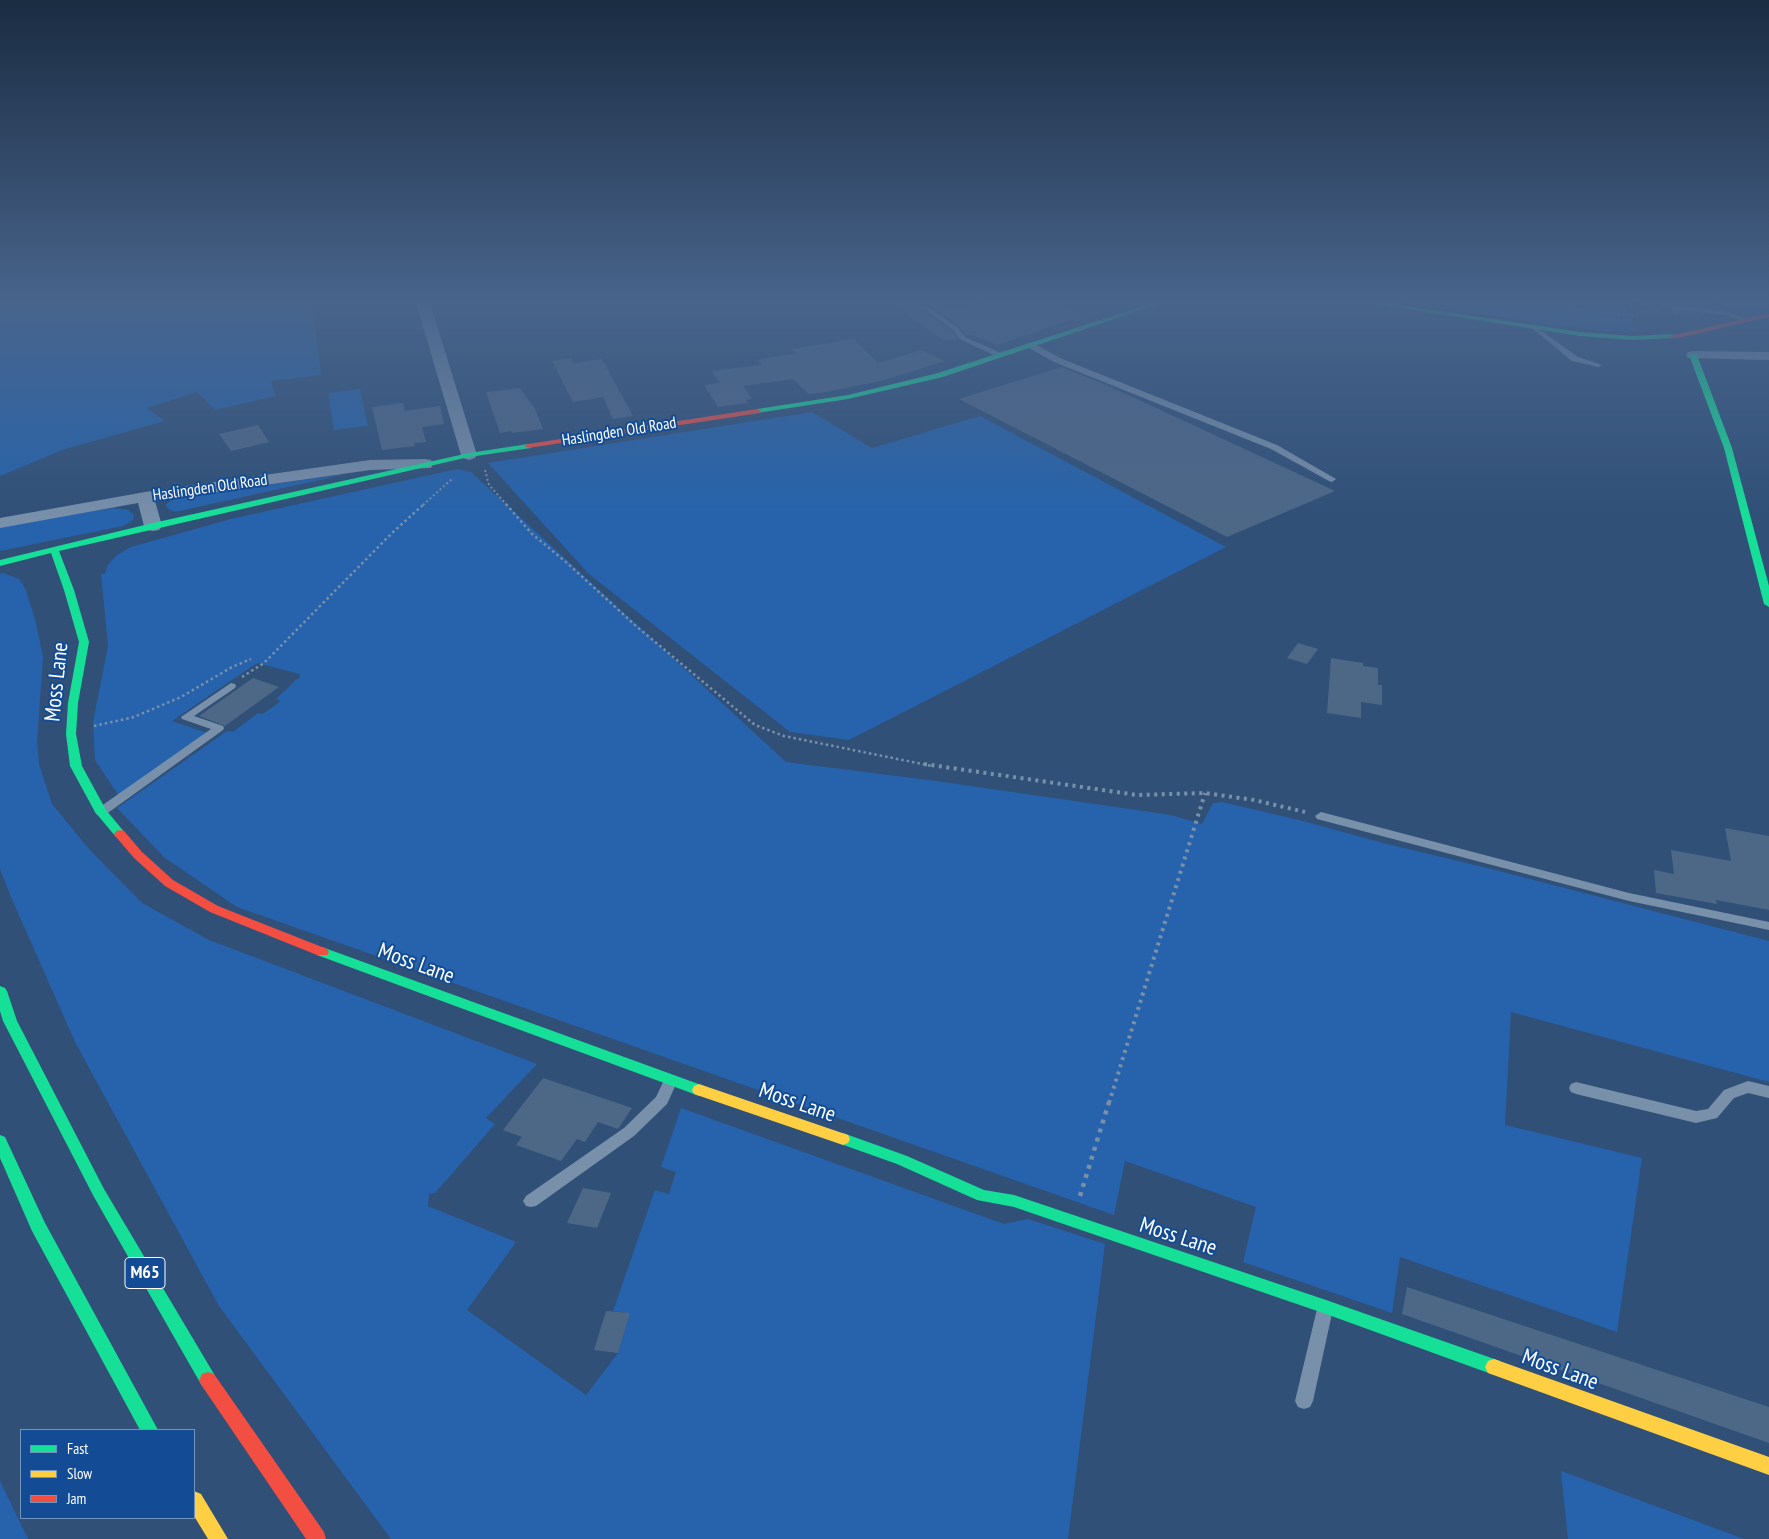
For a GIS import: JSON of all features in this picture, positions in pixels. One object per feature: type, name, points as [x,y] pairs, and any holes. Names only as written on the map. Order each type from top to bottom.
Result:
[{"type":"main road","name":"Haslingden Old Road","points":[[0,563],[153,526],[474,454],[848,397],[941,375]]},
{"type":"main road","points":[[1694,375],[1728,448],[1769,604]]},
{"type":"main road","name":"Moss Lane","points":[[54,550],[69,590],[84,642],[73,704],[72,730],[76,766],[86,788],[101,812],[138,855],[169,883],[214,909],[286,938],[671,1080],[902,1160],[982,1196],[1014,1201],[1326,1307],[1769,1466]]},
{"type":"main road","name":"M65","points":[[0,991],[10,1021],[95,1184],[193,1357],[317,1539]]},
{"type":"main road","points":[[0,1142],[38,1226],[148,1429]]},
{"type":"main road","points":[[195,1502],[219,1539]]},
{"type":"street","points":[[447,375],[474,454]]},
{"type":"street","name":"Haslingden Old Road","points":[[0,523],[144,497],[370,465],[425,464]]},
{"type":"street","name":"Haslingden Old Road","points":[[144,497],[153,526]]},
{"type":"lane","points":[[1094,375],[1274,447],[1332,478]]},
{"type":"lane","points":[[101,812],[219,728],[186,718],[231,686]]},
{"type":"lane","points":[[1321,816],[1629,896],[1769,926]]},
{"type":"lane","points":[[531,1201],[634,1127],[662,1100],[671,1080]]},
{"type":"lane","points":[[1576,1088],[1677,1114],[1696,1117],[1712,1114],[1723,1099],[1736,1091],[1748,1087],[1769,1092]]},
{"type":"lane","points":[[1304,1401],[1326,1307]]},
{"type":"path","points":[[240,678],[264,662],[392,533],[474,454],[489,485],[532,534],[566,562],[636,626],[755,726],[784,736],[927,765],[1136,795],[1205,793],[1254,800],[1321,816]]},
{"type":"path","points":[[72,730],[134,717],[181,697],[232,667],[251,659]]},
{"type":"path","points":[[1072,1222],[1205,793]]},
{"type":"shaded area","points":[[0,375],[321,375],[271,381],[276,396],[215,410],[197,392],[147,408],[165,421],[65,449],[0,476]]},
{"type":"shaded area","points":[[360,389],[368,426],[334,430],[328,393]]},
{"type":"shaded area","points":[[812,412],[872,448],[980,416],[1226,547],[849,740],[790,732],[589,574],[488,463]]},
{"type":"shaded area","points":[[457,469],[471,472],[786,762],[936,781],[1171,815],[1202,824],[1213,803],[1222,802],[1303,821],[1769,941],[1769,1082],[1511,1012],[1505,1125],[1642,1158],[1617,1332],[1400,1257],[1392,1313],[1243,1262],[1256,1207],[1125,1161],[1114,1215],[237,907],[165,858],[117,808],[227,731],[233,732],[258,713],[263,714],[281,701],[276,699],[300,677],[299,674],[258,663],[251,667],[172,721],[207,733],[119,796],[95,760],[93,722],[108,646],[101,574],[105,574],[108,565],[117,555],[131,547],[231,519]]},
{"type":"shaded area","points":[[347,474],[175,512],[167,508],[166,504],[176,498]]},
{"type":"shaded area","points":[[114,508],[128,510],[134,515],[133,520],[123,526],[0,551],[0,525]]},
{"type":"shaded area","points":[[3,573],[19,579],[25,588],[35,619],[43,657],[37,742],[39,764],[52,804],[89,849],[142,903],[209,940],[537,1064],[486,1118],[495,1124],[435,1193],[429,1194],[428,1206],[516,1242],[467,1310],[586,1395],[618,1353],[629,1313],[613,1311],[655,1190],[669,1194],[676,1172],[661,1167],[681,1108],[1004,1224],[1028,1219],[1105,1244],[1068,1539],[391,1539],[219,1306],[76,1044],[11,897],[0,869],[0,574]]},
{"type":"shaded area","points":[[1561,1471],[1744,1539],[1568,1539]]},
{"type":"shaded area","points":[[0,1481],[28,1539],[0,1539]]},
{"type":"building","points":[[559,375],[611,375],[633,416],[613,419],[603,397],[573,402]]},
{"type":"building","points":[[715,375],[901,375],[881,381],[809,394],[793,379],[743,386],[752,399],[746,400],[748,403],[718,407],[704,385],[720,383]]},
{"type":"building","points":[[1037,375],[1081,375],[1335,491],[1227,537],[959,399]]},
{"type":"building","points":[[520,388],[535,409],[543,429],[500,433],[486,392]]},
{"type":"building","points":[[403,403],[405,411],[440,406],[444,424],[422,427],[426,442],[414,443],[415,446],[382,450],[372,407]]},
{"type":"building","points":[[258,425],[269,442],[231,451],[219,434]]},
{"type":"building","points":[[1298,643],[1318,649],[1307,664],[1287,658]]},
{"type":"building","points":[[1331,658],[1363,663],[1363,666],[1378,668],[1378,685],[1382,685],[1382,705],[1361,702],[1361,718],[1327,713]]},
{"type":"building","points":[[253,678],[279,687],[225,726],[199,716]]},
{"type":"building","points":[[1725,828],[1769,836],[1769,910],[1716,900],[1717,904],[1656,893],[1654,870],[1674,874],[1671,850],[1731,861]]},
{"type":"building","points":[[543,1078],[632,1108],[618,1129],[598,1122],[585,1142],[577,1139],[561,1161],[516,1145],[522,1137],[503,1130]]},
{"type":"building","points":[[583,1188],[611,1193],[597,1228],[567,1223]]},
{"type":"building","points":[[1407,1287],[1769,1407],[1769,1443],[1402,1314]]},
{"type":"building","points":[[606,1311],[630,1313],[618,1353],[594,1350]]},
{"type":"traffic: fast","points":[[757,411],[848,397],[941,375]]},
{"type":"traffic: fast","points":[[1700,375],[1728,448],[1769,604]]},
{"type":"traffic: fast","points":[[0,563],[153,526],[469,455],[528,446]]},
{"type":"traffic: fast","points":[[54,550],[69,590],[84,642],[73,703],[71,734],[76,766],[101,812],[120,834]]},
{"type":"traffic: fast","points":[[322,952],[699,1090]]},
{"type":"traffic: fast","points":[[0,991],[10,1021],[99,1193],[208,1380]]},
{"type":"traffic: fast","points":[[843,1139],[902,1160],[982,1196],[1014,1201],[1326,1307],[1494,1367]]},
{"type":"traffic: fast","points":[[0,1141],[38,1226],[148,1429]]},
{"type":"traffic: slow","points":[[699,1090],[843,1139]]},
{"type":"traffic: slow","points":[[1494,1367],[1769,1466]]},
{"type":"traffic: slow","points":[[195,1502],[219,1539]]},
{"type":"traffic: jam","points":[[528,446],[757,411]]},
{"type":"traffic: jam","points":[[120,834],[138,855],[169,883],[214,909],[322,952]]},
{"type":"traffic: jam","points":[[208,1380],[317,1539]]}]
